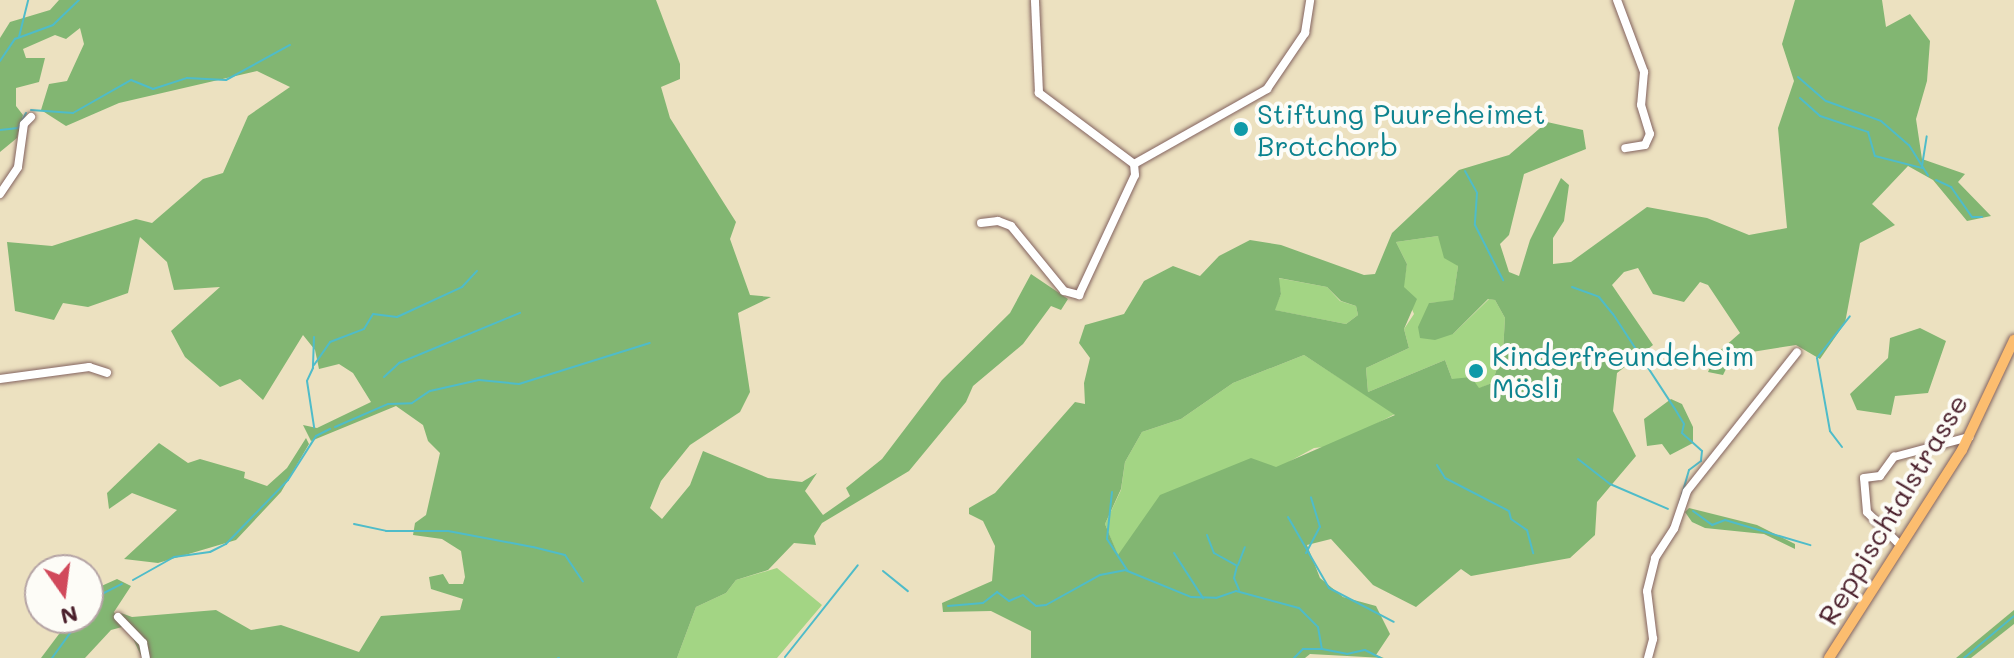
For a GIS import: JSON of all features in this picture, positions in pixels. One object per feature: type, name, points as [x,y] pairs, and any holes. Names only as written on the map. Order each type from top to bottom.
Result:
[{"type":"main road","name":"Reppischtalstrasse","points":[[1829,658],[1969,437],[2014,340]]},
{"type":"street","points":[[981,223],[998,221],[1011,226],[1064,291],[1073,295],[1085,292],[1135,175],[1134,164],[1039,93],[1035,0]]},
{"type":"street","points":[[1134,164],[1267,89],[1305,33],[1310,0]]},
{"type":"street","points":[[1617,0],[1644,72],[1641,105],[1650,134],[1645,145],[1625,148]]},
{"type":"street","points":[[0,194],[18,167],[24,124],[31,117]]},
{"type":"street","points":[[1648,658],[1653,639],[1644,601],[1655,558],[1674,529],[1687,491],[1707,461],[1797,352]]},
{"type":"street","points":[[0,379],[89,367],[107,373]]},
{"type":"street","points":[[1901,546],[1867,512],[1864,478],[1880,476],[1894,457],[1969,437]]},
{"type":"street","points":[[118,617],[143,643],[146,658]]},
{"type":"green space","points":[[59,0],[656,0],[680,64],[680,79],[661,87],[670,118],[736,222],[730,239],[750,295],[771,297],[738,313],[750,392],[740,412],[690,445],[661,481],[650,508],[662,519],[690,485],[703,451],[768,478],[802,482],[817,473],[805,491],[823,515],[850,496],[846,488],[882,459],[942,380],[1010,313],[1031,274],[1068,299],[1061,310],[1051,306],[1023,344],[973,386],[966,402],[909,471],[822,523],[814,536],[816,545],[794,543],[768,570],[736,580],[726,593],[696,607],[677,658],[142,658],[121,613],[132,617],[216,610],[251,630],[281,625],[359,652],[381,616],[460,610],[463,599],[431,589],[429,577],[443,574],[449,584],[463,584],[465,577],[461,551],[442,539],[413,535],[415,523],[426,515],[440,453],[428,441],[423,425],[396,406],[311,441],[303,425],[317,428],[371,402],[353,373],[339,364],[319,369],[315,350],[303,335],[263,400],[240,379],[220,387],[185,357],[171,331],[220,287],[174,290],[167,262],[140,237],[128,293],[88,307],[63,303],[54,320],[15,311],[7,242],[52,246],[136,219],[152,223],[203,179],[223,173],[248,116],[290,87],[257,71],[119,103],[66,126],[41,110],[49,84],[67,81],[84,44],[80,28],[66,39],[55,35],[23,49],[26,58],[45,58],[39,82],[16,88],[16,106],[23,115],[17,138],[0,152],[0,38],[10,22],[50,10]]},
{"type":"green space","points":[[1795,0],[1882,0],[1886,27],[1910,14],[1930,41],[1927,81],[1916,119],[1922,159],[1965,174],[1958,182],[1991,216],[1967,221],[1933,180],[1908,166],[1872,204],[1895,225],[1860,243],[1845,323],[1820,359],[1796,345],[1733,355],[1723,375],[1708,372],[1716,354],[1740,333],[1708,285],[1700,282],[1684,302],[1653,294],[1638,268],[1624,272],[1612,285],[1653,345],[1617,373],[1613,411],[1636,456],[1597,502],[1595,535],[1570,558],[1471,576],[1461,569],[1416,607],[1373,585],[1331,539],[1307,545],[1320,578],[1343,597],[1376,606],[1390,634],[1376,655],[1384,658],[1310,654],[1305,658],[1031,658],[1031,631],[991,611],[943,612],[942,603],[992,581],[995,546],[983,521],[969,514],[969,508],[995,493],[1075,402],[1085,404],[1084,383],[1090,358],[1079,343],[1085,325],[1124,314],[1144,281],[1173,266],[1200,276],[1219,256],[1250,240],[1281,245],[1364,275],[1375,274],[1392,233],[1459,170],[1509,155],[1547,122],[1583,130],[1586,149],[1524,174],[1509,235],[1500,244],[1509,272],[1519,276],[1530,240],[1561,178],[1569,185],[1564,221],[1553,238],[1553,264],[1571,262],[1647,207],[1707,218],[1749,235],[1787,228],[1778,128],[1794,81],[1782,44]],"holes":[[[1438,236],[1444,258],[1458,266],[1453,300],[1429,303],[1418,327],[1420,338],[1435,340],[1453,334],[1488,299],[1495,300],[1505,318],[1503,351],[1492,383],[1479,388],[1471,377],[1452,379],[1445,360],[1368,392],[1366,368],[1409,348],[1404,329],[1417,299],[1404,287],[1407,264],[1396,242]],[[1279,278],[1327,287],[1341,301],[1356,306],[1358,315],[1346,324],[1275,310],[1281,294]],[[1304,355],[1395,415],[1276,467],[1251,458],[1160,495],[1118,555],[1105,524],[1121,489],[1125,462],[1142,432],[1181,419],[1233,383]]]},
{"type":"green space","points":[[1438,236],[1458,266],[1453,301],[1429,303],[1453,334],[1489,299],[1495,300],[1505,318],[1503,351],[1492,383],[1478,389],[1452,379],[1445,360],[1368,392],[1366,368],[1409,348],[1404,329],[1414,314],[1403,288],[1407,264],[1396,242]]},
{"type":"green space","points":[[1278,278],[1327,287],[1340,301],[1356,306],[1358,315],[1346,324],[1274,310],[1281,294]]},
{"type":"green space","points":[[1920,328],[1946,341],[1928,393],[1895,396],[1891,415],[1857,410],[1850,394],[1888,358],[1890,338]]},
{"type":"green space","points":[[1304,355],[1395,414],[1334,446],[1314,448],[1118,556],[1105,524],[1121,490],[1125,462],[1142,432],[1181,419],[1233,383]]},
{"type":"green space","points":[[1671,399],[1682,404],[1693,427],[1693,443],[1670,455],[1662,444],[1647,446],[1644,419]]},
{"type":"green space","points":[[306,438],[309,444],[281,492],[236,540],[158,563],[124,559],[177,510],[132,493],[109,509],[107,493],[159,443],[188,463],[200,459],[245,472],[244,478],[267,486],[287,468]]},
{"type":"green space","points":[[1689,508],[1757,525],[1795,544],[1795,549],[1764,534],[1705,528],[1692,522],[1685,512]]},
{"type":"green space","points":[[777,568],[822,605],[777,658],[677,658],[696,607],[726,593],[736,580]]},
{"type":"green space","points":[[117,579],[131,586],[114,612],[122,627],[111,630],[85,658],[41,658],[59,634],[104,634],[104,585]]},
{"type":"green space","points":[[2014,610],[2014,624],[1971,658],[1956,658]]},
{"type":"waterway","points":[[19,37],[28,0]]},
{"type":"waterway","points":[[0,61],[15,39],[53,25],[79,0]]},
{"type":"waterway","points":[[31,110],[73,113],[131,80],[153,89],[187,78],[226,80],[290,45]]},
{"type":"waterway","points":[[1798,77],[1826,101],[1881,121],[1909,145],[1928,175]]},
{"type":"waterway","points":[[1800,98],[1820,116],[1868,132],[1875,156],[1922,168]]},
{"type":"waterway","points":[[0,130],[18,128],[26,113]]},
{"type":"waterway","points":[[1922,166],[1927,136]]},
{"type":"waterway","points":[[1465,171],[1477,193],[1475,225],[1503,280]]},
{"type":"waterway","points":[[1936,180],[1951,187],[1972,217],[1982,217]]},
{"type":"waterway","points":[[314,365],[330,342],[364,329],[373,314],[397,317],[462,287],[477,271]]},
{"type":"waterway","points":[[1572,287],[1599,297],[1613,314],[1684,424],[1682,433],[1702,451],[1701,461],[1689,470],[1679,505]]},
{"type":"waterway","points":[[384,377],[399,363],[520,313]]},
{"type":"waterway","points":[[1842,447],[1830,431],[1817,358],[1850,316]]},
{"type":"waterway","points":[[314,337],[313,368],[307,381],[314,427]]},
{"type":"waterway","points":[[335,427],[388,404],[412,403],[430,391],[479,380],[519,384],[650,343]]},
{"type":"waterway","points":[[133,580],[174,557],[210,552],[226,544],[288,480],[316,436],[330,429]]},
{"type":"waterway","points":[[1578,459],[1610,484],[1668,509]]},
{"type":"waterway","points":[[1437,465],[1445,478],[1509,511],[1511,519],[1527,530],[1533,553]]},
{"type":"waterway","points":[[1112,492],[1107,539],[1128,571]]},
{"type":"waterway","points":[[1306,553],[1320,527],[1311,497]]},
{"type":"waterway","points":[[1693,511],[1712,525],[1725,520],[1810,545]]},
{"type":"waterway","points":[[1288,517],[1329,588],[1394,622]]},
{"type":"waterway","points":[[354,524],[386,531],[448,531],[565,555],[583,582]]},
{"type":"waterway","points":[[1207,535],[1214,553],[1237,566],[1234,578],[1239,590]]},
{"type":"waterway","points":[[1238,565],[1245,547]]},
{"type":"waterway","points":[[1174,553],[1203,598]]},
{"type":"waterway","points":[[785,657],[858,565]]},
{"type":"waterway","points":[[948,606],[983,603],[997,592],[1009,601],[1023,595],[1036,606],[1046,605],[1100,575],[1125,570],[1191,597],[1216,598],[1236,591],[1299,608],[1318,627],[1322,649],[1347,654],[1365,650],[1381,658]]},
{"type":"waterway","points":[[883,571],[908,591]]},
{"type":"waterway","points":[[104,593],[122,584]]},
{"type":"waterway","points":[[1964,658],[2014,616]]},
{"type":"waterway","points":[[52,658],[69,634]]},
{"type":"waterway","points":[[1294,658],[1303,649],[1321,649]]},
{"type":"place","name":"Stiftung Puureheimet Brotchorb","points":[[1241,129]]},
{"type":"place","name":"Kinderfreundeheim Mösli","points":[[1476,371]]}]
